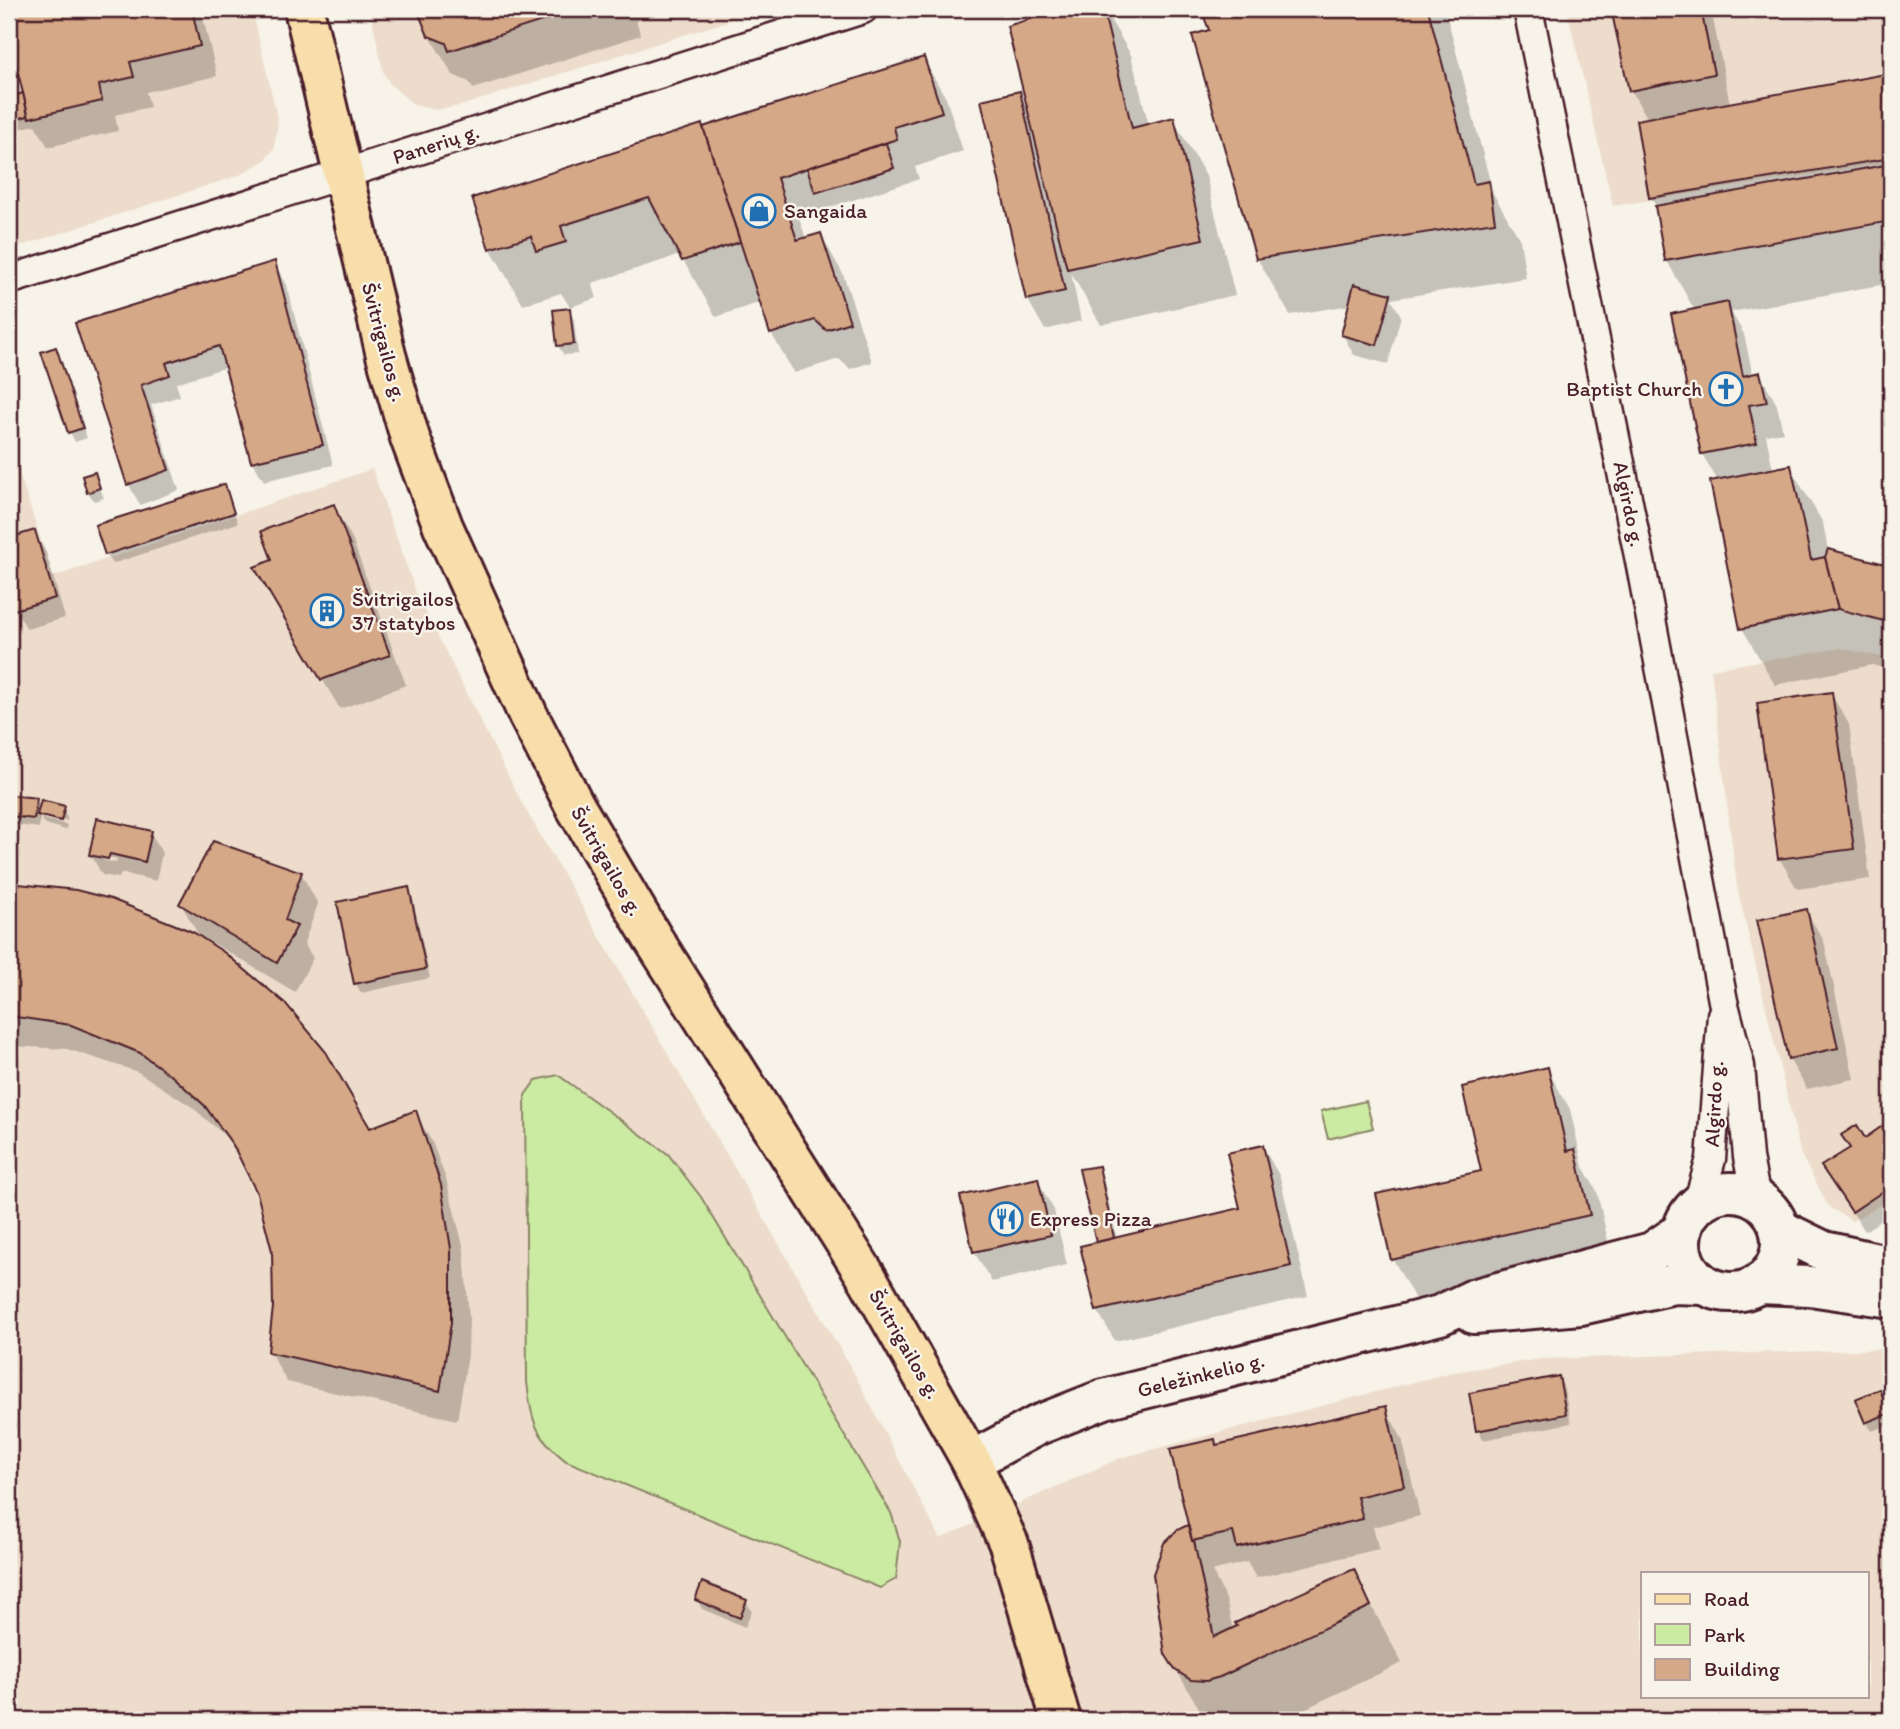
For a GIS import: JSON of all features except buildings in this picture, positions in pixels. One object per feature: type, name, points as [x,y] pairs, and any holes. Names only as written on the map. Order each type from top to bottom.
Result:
[{"type":"main road","name":"Švitrigailos g.","points":[[304,9],[386,355],[410,438],[443,526],[528,715],[575,806],[652,937],[861,1268],[971,1461],[1009,1544],[1061,1720]]},
{"type":"main road","points":[[1726,1193],[1742,1193],[1756,1199],[1774,1217],[1779,1229],[1778,1259],[1771,1273],[1759,1284],[1745,1291],[1730,1293],[1703,1285],[1684,1262],[1690,1218],[1726,1193]]},
{"type":"main road","name":"Geležinkelio g.","points":[[971,1461],[1038,1425],[1104,1399],[1440,1315],[1476,1298],[1652,1252],[1690,1218]]},
{"type":"main road","points":[[1779,1229],[1824,1251],[1891,1266]]},
{"type":"main road","name":"Geležinkelio g.","points":[[1440,1315],[1502,1314],[1581,1305],[1674,1284],[1703,1285]]},
{"type":"main road","points":[[1759,1284],[1810,1286],[1891,1298]]},
{"type":"street","name":"Panerių g.","points":[[9,280],[863,9]]},
{"type":"street","name":"Algirdo g.","points":[[1528,9],[1641,566],[1723,1001],[1740,1066],[1748,1157],[1756,1199]]},
{"type":"street","name":"Algirdo g.","points":[[1690,1218],[1711,1159],[1716,1060],[1723,1001]]},
{"type":"shaded area","points":[[9,9],[252,9],[278,121],[274,149],[265,160],[240,175],[9,250]]},
{"type":"shaded area","points":[[370,9],[766,9],[460,106],[436,110],[414,105],[390,84],[383,71]]},
{"type":"shaded area","points":[[1567,9],[1891,9],[1891,162],[1613,206]]},
{"type":"shaded area","points":[[9,442],[53,577],[372,469],[417,595],[524,807],[854,1373],[940,1539],[1120,1458],[1453,1372],[1541,1359],[1891,1349],[1891,1720],[9,1720]]},
{"type":"shaded area","points":[[1841,648],[1891,659],[1891,1199],[1852,1221],[1829,1207],[1801,1155],[1737,887],[1711,669]]},
{"type":"green space","points":[[558,1075],[668,1154],[701,1197],[891,1513],[900,1541],[896,1579],[880,1588],[566,1461],[541,1435],[533,1418],[527,1382],[525,1095],[536,1080]]},
{"type":"green space","points":[[1366,1101],[1373,1128],[1328,1139],[1321,1111]]},
{"type":"place","name":"Sangaida","points":[[759,211]]},
{"type":"place","name":"Baptist Church","points":[[1726,389]]},
{"type":"place","name":"Švitrigailos 37 statybos","points":[[327,611]]},
{"type":"place","name":"Express Pizza","points":[[1006,1219]]}]
